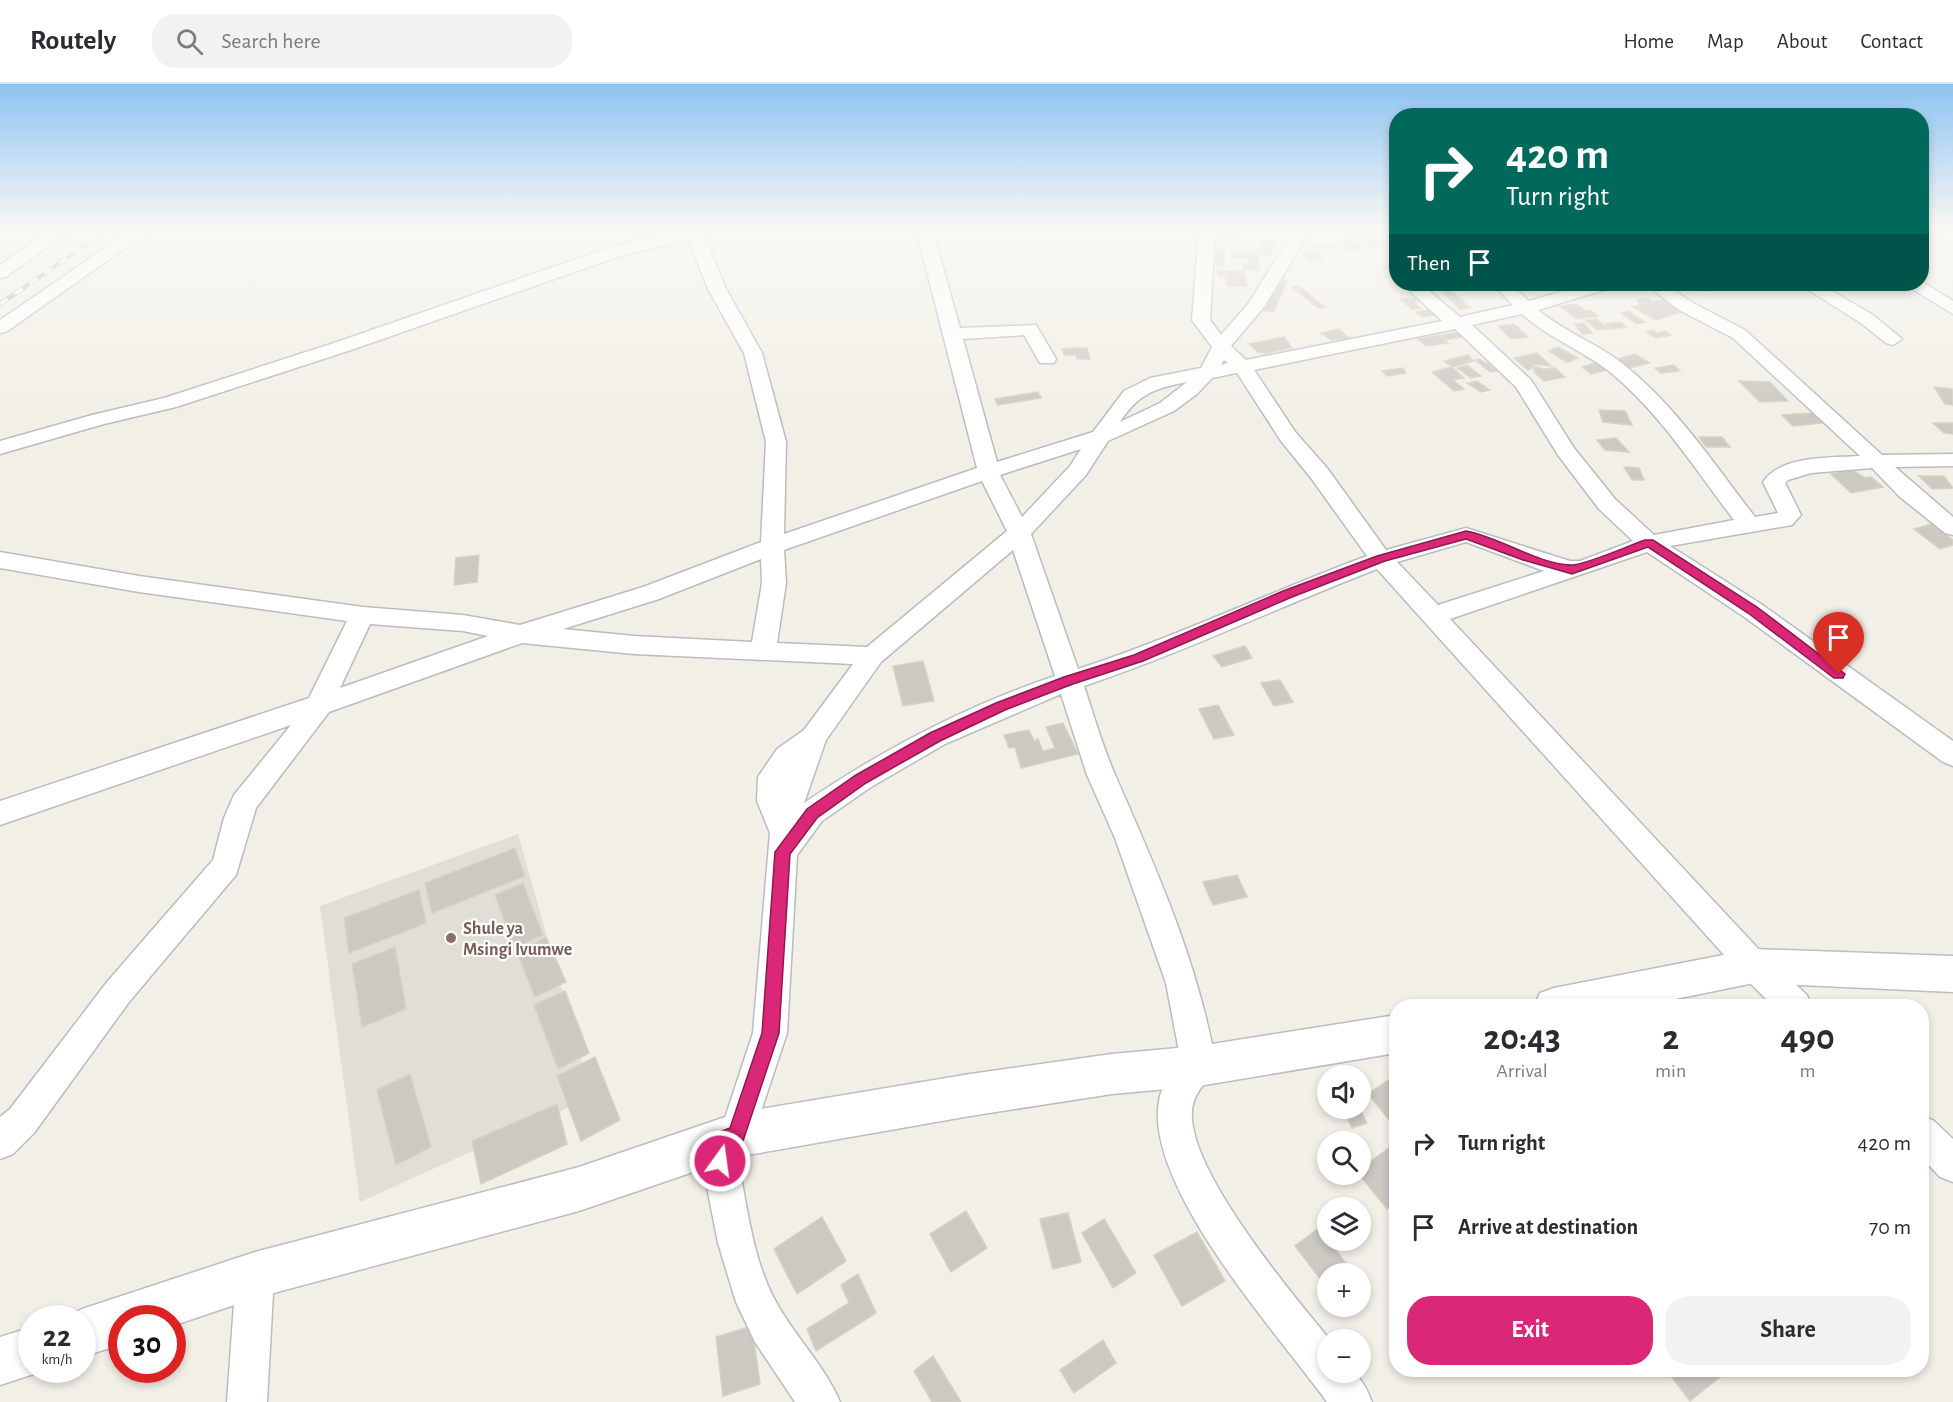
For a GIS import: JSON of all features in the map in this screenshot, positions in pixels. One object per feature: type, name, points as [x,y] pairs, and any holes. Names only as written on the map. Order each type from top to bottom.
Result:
[{"type":"street","points":[[0,328],[55,291]]},
{"type":"street","points":[[0,448],[198,394],[501,291]]},
{"type":"street","points":[[718,291],[753,353],[776,442],[777,464],[772,546],[774,583],[764,651]]},
{"type":"street","points":[[940,291],[989,473],[1019,533],[1101,775],[1130,838],[1182,983],[1194,1028],[1199,1066],[1176,1099],[1175,1125],[1185,1163],[1230,1240],[1317,1355]]},
{"type":"street","points":[[1201,291],[1201,320],[1221,346],[1243,367],[1288,437],[1319,473],[1381,559],[1435,615],[1755,966],[1788,999]]},
{"type":"street","points":[[1207,374],[1216,362],[1221,346],[1255,307],[1265,291]]},
{"type":"street","points":[[1419,291],[1524,384],[1565,451],[1607,504],[1649,543],[1752,610],[1953,754]]},
{"type":"street","points":[[1509,291],[1546,326],[1615,368],[1657,405],[1750,525]]},
{"type":"street","points":[[820,1402],[788,1358],[756,1303],[739,1251],[726,1139],[770,1033],[783,843],[773,814],[769,793],[773,770],[787,754],[814,737],[873,656],[1019,533],[1078,471],[1104,435],[1122,404],[1146,387],[1157,382],[1243,367],[1457,323],[1528,307],[1581,291]]},
{"type":"street","points":[[1664,291],[1687,308],[1739,334],[1908,492],[1953,528]]},
{"type":"street","points":[[1820,291],[1867,319],[1893,339]]},
{"type":"street","points":[[1924,291],[1953,309]]},
{"type":"street","points":[[952,334],[1030,329],[1047,359]]},
{"type":"street","points":[[0,813],[449,661],[520,634],[651,593],[772,546],[1104,435]]},
{"type":"street","points":[[1435,615],[1649,543],[1784,520],[1790,515],[1774,482],[1780,475],[1795,470],[1876,462],[1953,460]]},
{"type":"street","points":[[783,843],[812,813],[861,779],[935,737],[1001,706],[1068,680],[1139,658],[1288,594],[1381,559],[1466,535],[1478,537],[1527,557],[1572,570]]},
{"type":"street","points":[[0,560],[138,584],[363,615],[463,623],[520,634],[634,645],[873,656]]},
{"type":"street","points":[[0,1141],[22,1121],[118,992],[226,866],[235,840],[237,818],[244,803],[315,714],[350,636],[363,615]]},
{"type":"street","points":[[1589,999],[1755,966],[1953,974]]},
{"type":"street","points":[[166,1305],[255,1275],[579,1189],[726,1139],[970,1095],[1112,1074],[1199,1066],[1389,1035]]},
{"type":"street","points":[[1929,1140],[1953,1164]]},
{"type":"street","points":[[247,1402],[255,1275]]},
{"type":"street","points":[[0,1361],[18,1355]]},
{"type":"street","points":[[1338,1383],[1352,1402]]},
{"type":"shaded area","points":[[518,834],[592,1097],[360,1202],[320,906]]},
{"type":"building","points":[[1273,291],[1283,291],[1274,311],[1264,311]]},
{"type":"building","points":[[1296,291],[1305,291],[1325,307],[1318,308]]},
{"type":"building","points":[[1441,291],[1452,291],[1470,308],[1460,309]]},
{"type":"building","points":[[1647,298],[1653,302],[1663,300],[1681,312],[1656,320],[1632,307],[1640,305],[1637,300]]},
{"type":"building","points":[[1400,299],[1415,299],[1418,302],[1414,303],[1420,308],[1412,309]]},
{"type":"building","points":[[1577,304],[1598,316],[1576,319],[1560,306]]},
{"type":"building","points":[[1435,309],[1441,314],[1422,317],[1416,312]]},
{"type":"building","points":[[1628,311],[1645,322],[1637,324],[1621,313]]},
{"type":"building","points":[[1596,319],[1608,329],[1597,330],[1586,320]]},
{"type":"building","points":[[1621,322],[1626,327],[1611,329],[1605,324]]},
{"type":"building","points":[[1584,323],[1592,333],[1582,334],[1575,324]]},
{"type":"building","points":[[1514,324],[1528,337],[1511,339],[1498,326]]},
{"type":"building","points":[[1339,329],[1349,338],[1331,340],[1321,333]]},
{"type":"building","points":[[1653,330],[1657,333],[1665,331],[1671,335],[1656,338],[1646,332]]},
{"type":"building","points":[[1462,332],[1467,336],[1445,340],[1440,335]]},
{"type":"building","points":[[1440,335],[1448,343],[1426,346],[1418,339]]},
{"type":"building","points":[[1284,337],[1292,348],[1266,353],[1258,352],[1249,344]]},
{"type":"building","points":[[1558,347],[1578,358],[1568,363],[1548,351]]},
{"type":"building","points":[[1087,348],[1090,359],[1077,359],[1076,355],[1064,355],[1062,349]]},
{"type":"building","points":[[1537,353],[1551,366],[1532,364],[1535,367],[1528,370],[1514,358]]},
{"type":"building","points":[[1635,354],[1650,363],[1628,368],[1614,360]]},
{"type":"building","points":[[1468,355],[1473,361],[1452,367],[1444,361]]},
{"type":"building","points":[[1479,359],[1496,371],[1490,372],[1475,360]]},
{"type":"building","points":[[1597,362],[1608,370],[1591,374],[1582,367]]},
{"type":"building","points":[[1467,365],[1481,376],[1471,378],[1457,368]]},
{"type":"building","points":[[1674,365],[1680,371],[1661,373],[1655,368]]},
{"type":"building","points":[[1452,367],[1464,378],[1453,380],[1464,389],[1454,391],[1432,372]]},
{"type":"building","points":[[1403,368],[1406,373],[1387,376],[1382,371]]},
{"type":"building","points":[[1534,368],[1555,368],[1565,377],[1544,381],[1534,372]]},
{"type":"building","points":[[1477,381],[1490,390],[1481,392],[1467,383]]},
{"type":"building","points":[[1739,381],[1770,382],[1788,401],[1760,402]]},
{"type":"building","points":[[1934,387],[1952,389],[1953,405],[1945,404]]},
{"type":"building","points":[[1038,392],[1041,398],[998,405],[995,399]]},
{"type":"building","points":[[1599,410],[1625,411],[1632,425],[1603,422]]},
{"type":"building","points":[[1814,413],[1822,423],[1793,426],[1782,415]]},
{"type":"building","points":[[1933,423],[1953,423],[1953,434],[1944,433]]},
{"type":"building","points":[[1699,437],[1722,437],[1730,447],[1706,447]]},
{"type":"building","points":[[1616,438],[1629,452],[1605,450],[1597,440]]},
{"type":"building","points":[[1624,467],[1639,468],[1644,480],[1632,480]]},
{"type":"building","points":[[1852,470],[1865,478],[1871,477],[1883,487],[1851,493],[1831,474]]},
{"type":"building","points":[[1919,476],[1944,476],[1953,488],[1932,489]]},
{"type":"building","points":[[1931,524],[1953,540],[1953,545],[1940,549],[1914,529]]},
{"type":"building","points":[[479,555],[477,582],[454,585],[456,558]]},
{"type":"building","points":[[1245,646],[1252,658],[1222,667],[1213,656]]},
{"type":"building","points":[[923,661],[934,701],[903,706],[893,666]]},
{"type":"building","points":[[1280,680],[1293,702],[1274,706],[1261,683]]},
{"type":"building","points":[[1218,705],[1234,735],[1214,739],[1199,709]]},
{"type":"building","points":[[1063,723],[1078,754],[1021,768],[1015,747],[1009,748],[1004,735],[1029,730],[1034,741],[1038,739],[1043,751],[1055,748],[1046,727]]},
{"type":"building","points":[[515,848],[525,876],[432,913],[425,883]]},
{"type":"building","points":[[1237,875],[1247,897],[1213,905],[1203,882]]},
{"type":"building","points":[[523,883],[543,935],[514,948],[495,895]]},
{"type":"building","points":[[419,890],[426,923],[349,953],[344,918]]},
{"type":"building","points":[[546,937],[566,982],[535,997],[517,952]]},
{"type":"building","points":[[395,947],[406,1009],[362,1027],[352,964]]},
{"type":"building","points":[[565,991],[589,1053],[558,1069],[534,1005]]},
{"type":"building","points":[[595,1057],[620,1120],[581,1141],[557,1076]]},
{"type":"building","points":[[410,1074],[431,1147],[396,1165],[377,1090]]},
{"type":"building","points":[[1389,1080],[1389,1120],[1371,1098],[1371,1092]]},
{"type":"building","points":[[557,1104],[567,1144],[481,1184],[472,1141]]},
{"type":"building","points":[[1348,1119],[1365,1119],[1367,1123],[1352,1128]]},
{"type":"building","points":[[1389,1148],[1389,1207],[1387,1209],[1368,1185],[1371,1185],[1371,1161]]},
{"type":"building","points":[[966,1211],[987,1248],[951,1272],[930,1234]]},
{"type":"building","points":[[1068,1213],[1081,1262],[1053,1269],[1040,1219]]},
{"type":"building","points":[[822,1217],[846,1261],[797,1294],[774,1249]]},
{"type":"building","points":[[1104,1219],[1136,1273],[1113,1288],[1082,1233]]},
{"type":"building","points":[[1317,1230],[1317,1251],[1336,1251],[1346,1263],[1317,1263],[1317,1275],[1295,1246]]},
{"type":"building","points":[[1197,1232],[1225,1281],[1182,1306],[1154,1255]]},
{"type":"building","points":[[858,1274],[876,1313],[816,1351],[807,1329],[849,1303],[841,1285]]},
{"type":"building","points":[[752,1326],[760,1384],[723,1396],[716,1337]]},
{"type":"building","points":[[1103,1340],[1116,1363],[1074,1393],[1060,1370]]},
{"type":"building","points":[[933,1356],[961,1402],[932,1402],[914,1371]]},
{"type":"building","points":[[1672,1377],[1720,1377],[1690,1401]]},
{"type":"railway","points":[[0,304],[20,291]]},
{"type":"place","name":"Shule ya Msingi Ivumwe","points":[[451,938]]},
{"type":"route","points":[[720,1161],[716,1142],[737,1135],[770,1033],[783,852],[812,813],[861,779],[935,737],[1001,706],[1068,680],[1139,658],[1288,594],[1381,559],[1466,535],[1478,537],[1527,557],[1572,570],[1649,543],[1752,610],[1839,674]]}]
